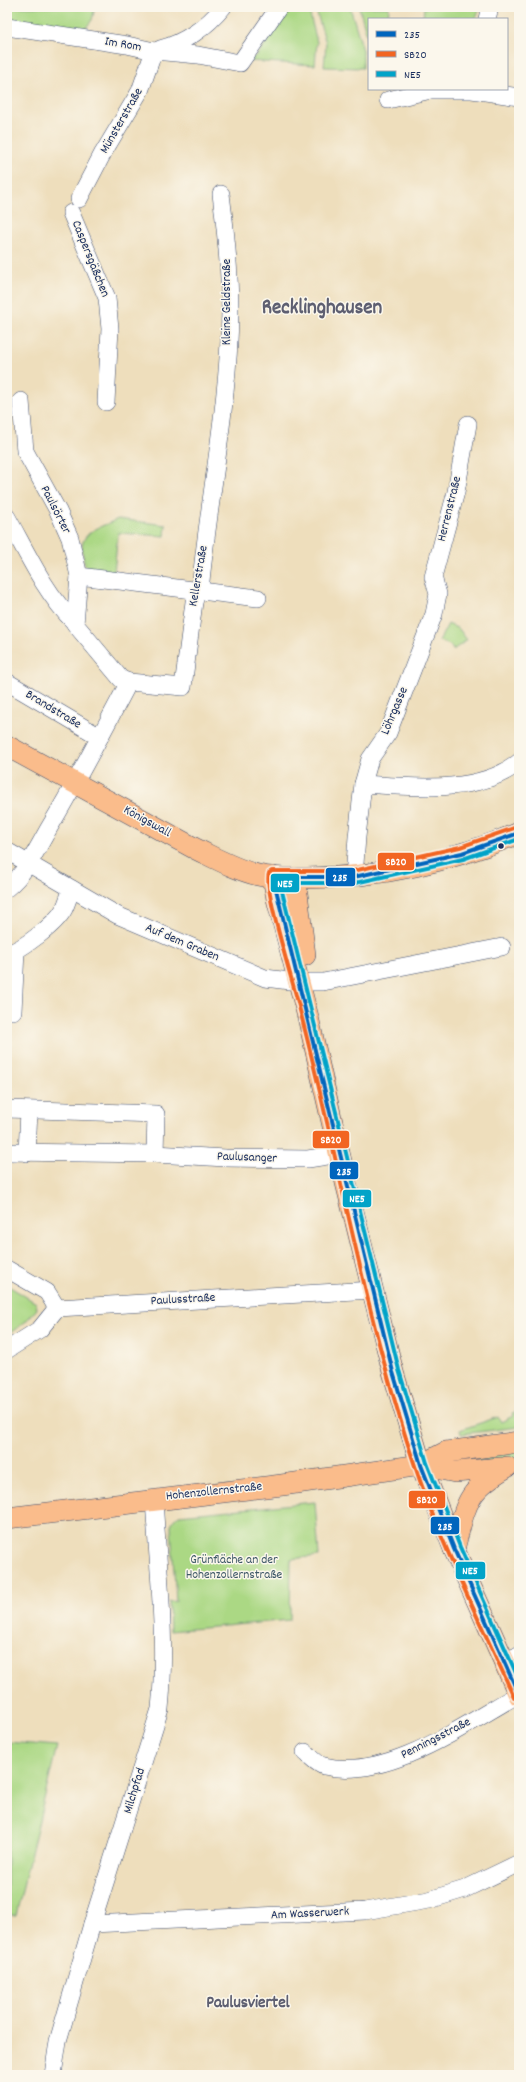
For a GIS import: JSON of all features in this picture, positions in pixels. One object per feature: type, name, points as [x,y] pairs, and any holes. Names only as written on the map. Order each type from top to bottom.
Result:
[{"type":"main road","name":"Königswall","points":[[7,746],[220,861],[258,875],[273,878],[354,877],[462,853],[519,833]]},
{"type":"main road","points":[[273,878],[277,899],[290,944],[304,982]]},
{"type":"main road","points":[[295,878],[303,942],[304,982],[308,1018],[393,1372],[421,1465],[454,1549],[511,1658],[519,1695]]},
{"type":"main road","points":[[421,1465],[446,1452],[519,1442]]},
{"type":"main road","points":[[421,1465],[455,1472],[513,1466]]},
{"type":"main road","name":"Hohenzollernstraße","points":[[7,1518],[154,1499],[282,1485],[421,1465]]},
{"type":"main road","points":[[454,1549],[465,1507],[480,1485],[513,1466]]},
{"type":"street","points":[[154,51],[170,47],[193,35],[216,16],[223,7]]},
{"type":"street","name":"Im Rom","points":[[7,27],[127,45],[154,51],[198,55],[240,63],[279,7]]},
{"type":"street","points":[[487,18],[490,7]]},
{"type":"street","name":"Münsterstraße","points":[[75,206],[103,153],[140,91],[154,51]]},
{"type":"street","points":[[388,100],[431,90],[472,90],[519,97]]},
{"type":"street","name":"Kleine Geldstraße","points":[[221,194],[230,267],[230,314],[223,410]]},
{"type":"street","name":"Caspersgäßchen","points":[[75,206],[107,298],[110,329],[106,402]]},
{"type":"street","name":"Paulsörter","points":[[21,401],[26,451],[37,475],[58,510],[70,538],[79,576],[74,622]]},
{"type":"street","name":"Kellerstraße","points":[[129,682],[183,687],[194,602],[201,581],[223,410]]},
{"type":"street","name":"Herrenstraße","points":[[438,594],[433,577],[456,492],[468,424]]},
{"type":"street","points":[[7,517],[41,577],[62,610],[74,622],[121,679],[129,682],[75,783],[28,863],[16,881],[7,888]]},
{"type":"street","points":[[79,576],[258,598]]},
{"type":"street","name":"Löhrgasse","points":[[354,877],[363,784],[370,759],[388,733],[434,614],[438,594]]},
{"type":"street","name":"Brandstraße","points":[[7,682],[100,737]]},
{"type":"street","points":[[363,784],[431,787],[462,784],[485,779],[512,768],[519,762]]},
{"type":"street","name":"Auf dem Graben","points":[[7,851],[117,915],[265,978],[304,982],[323,982],[502,947]]},
{"type":"street","points":[[7,1011],[13,1011],[11,952],[50,925],[63,910],[72,889]]},
{"type":"street","points":[[7,1109],[29,1111],[156,1114],[155,1154]]},
{"type":"street","points":[[26,1153],[29,1111]]},
{"type":"street","name":"Paulusanger","points":[[7,1152],[155,1154],[226,1158],[308,1160],[340,1154]]},
{"type":"street","points":[[7,1269],[47,1292],[57,1308],[40,1329],[7,1350]]},
{"type":"street","name":"Paulusstraße","points":[[57,1308],[373,1290]]},
{"type":"street","name":"Milchpfad","points":[[53,2075],[58,2041],[92,1924],[160,1709],[163,1677],[154,1499]]},
{"type":"street","name":"Penningsstraße","points":[[304,1752],[323,1766],[329,1767],[367,1766],[390,1761],[412,1754],[519,1695]]},
{"type":"street","name":"Am Wasserwerk","points":[[92,1924],[365,1911],[429,1900],[465,1888],[519,1862]]},
{"type":"green space","points":[[7,7],[95,7],[92,20],[81,34],[7,22]]},
{"type":"green space","points":[[292,7],[308,7],[317,42],[315,65],[247,61],[257,55]]},
{"type":"green space","points":[[315,7],[350,7],[363,50],[363,68],[324,67],[326,43]]},
{"type":"green space","points":[[359,7],[389,7],[388,18],[368,18],[368,39]]},
{"type":"green space","points":[[424,7],[480,7],[476,18],[423,18]]},
{"type":"green space","points":[[118,519],[166,525],[165,536],[118,533],[114,573],[87,568],[84,563],[82,548],[83,541],[97,528]]},
{"type":"green space","points":[[448,624],[459,629],[467,640],[453,650],[450,645],[439,641]]},
{"type":"green space","points":[[7,1285],[36,1303],[37,1309],[24,1323],[7,1335]]},
{"type":"green space","points":[[519,1411],[519,1427],[461,1434],[460,1430],[498,1417],[501,1422],[513,1416],[512,1413]]},
{"type":"green space","points":[[519,1451],[519,1457],[457,1465],[457,1459]]},
{"type":"green space","name":"Grünfläche an der Hohenzollernstraße","points":[[315,1502],[319,1556],[291,1559],[290,1620],[170,1631],[169,1602],[176,1601],[171,1526],[172,1522],[177,1516]]},
{"type":"green space","points":[[7,1742],[57,1746],[16,1915],[7,1915]]},
{"type":"transit line","name":"SB20","points":[[514,1697],[437,1525],[415,1466],[397,1408],[366,1292],[312,1057],[284,954],[268,881],[269,873],[272,871],[353,871],[460,847],[517,827]]},
{"type":"transit line","name":"235","points":[[519,833],[462,853],[354,877],[273,877],[393,1372],[421,1465],[454,1549],[519,1695]]},
{"type":"transit line","name":"NE5","points":[[519,839],[463,859],[355,883],[280,883],[399,1370],[427,1463],[460,1547],[519,1680]]},
{"type":"district","name":"Recklinghausen","points":[[322,309]]},
{"type":"district","name":"Paulusviertel","points":[[248,2004]]}]
